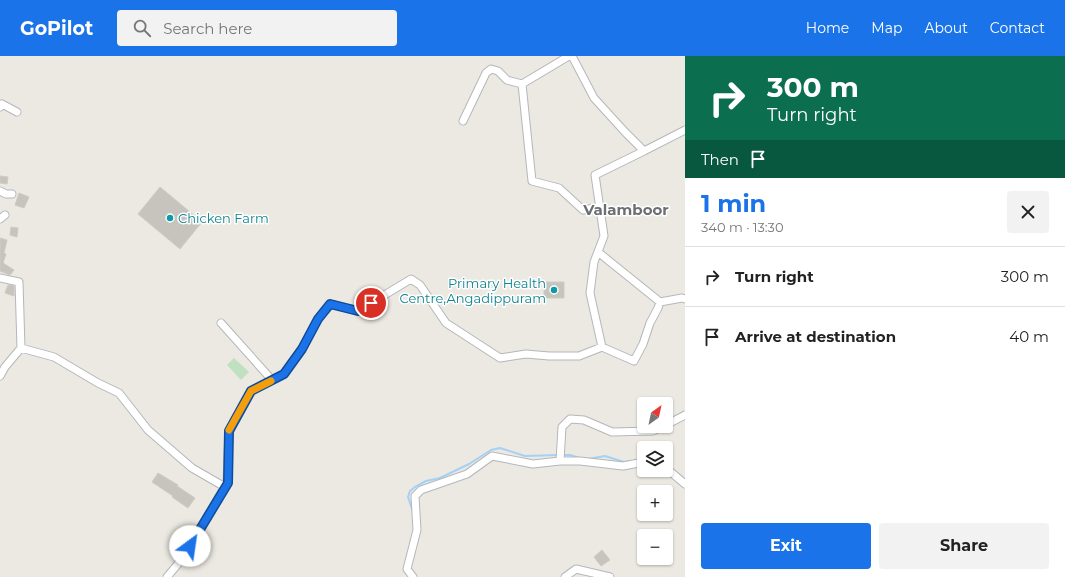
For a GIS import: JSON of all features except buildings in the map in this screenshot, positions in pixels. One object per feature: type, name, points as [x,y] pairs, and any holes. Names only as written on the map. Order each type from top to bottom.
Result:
[{"type":"street","points":[[463,121],[486,73],[492,69],[498,71],[507,80],[522,84],[571,56],[594,98],[644,151]]},
{"type":"street","points":[[522,84],[532,181],[559,188],[583,210],[600,207]]},
{"type":"street","points":[[0,107],[2,104],[17,112]]},
{"type":"street","points":[[602,347],[590,293],[594,264],[604,236],[595,175],[685,130]]},
{"type":"street","points":[[0,190],[6,194],[12,194]]},
{"type":"street","points":[[0,213],[5,215],[0,220]]},
{"type":"street","points":[[598,252],[660,302],[682,298],[685,299]]},
{"type":"street","points":[[0,278],[20,282],[21,348],[5,366],[0,376]]},
{"type":"street","points":[[167,577],[183,558],[228,483],[229,431],[251,391],[284,374],[302,349],[318,319],[330,304],[358,311],[410,279],[420,285],[446,324],[500,358],[526,354],[580,356],[602,347],[634,361],[644,344],[650,323],[660,302]]},
{"type":"street","points":[[221,323],[272,380]]},
{"type":"street","points":[[21,348],[54,357],[98,383],[119,393],[148,430],[192,468],[225,487]]},
{"type":"street","points":[[673,421],[685,415]]},
{"type":"street","points":[[560,461],[562,427],[570,419],[584,420],[612,432],[637,431]]},
{"type":"street","points":[[413,577],[408,570],[417,530],[415,496],[421,490],[467,474],[492,456],[533,464],[560,461],[623,466],[637,463]]},
{"type":"street","points":[[673,474],[685,484]]},
{"type":"street","points":[[564,577],[576,569],[610,577]]},
{"type":"green space","points":[[234,358],[249,372],[241,380],[227,365]]},
{"type":"waterway","points":[[413,512],[408,497],[410,491],[415,487],[426,481],[440,478],[469,464],[491,450],[500,448],[525,456],[558,455]]},
{"type":"waterway","points":[[563,455],[570,455],[580,458]]},
{"type":"waterway","points":[[588,459],[605,456],[624,462],[630,461]]},
{"type":"slow traffic","points":[[229,430],[251,391],[271,381]]},
{"type":"place","name":"Chicken Farm","points":[[170,218]]},
{"type":"place","name":"Primary Health Centre,Angadippuram","points":[[554,290]]},
{"type":"district","name":"Valamboor","points":[[626,209]]},
{"type":"route","points":[[190,546],[228,483],[229,431],[251,391],[284,374],[302,349],[318,319],[330,304],[358,311],[371,303]]}]
